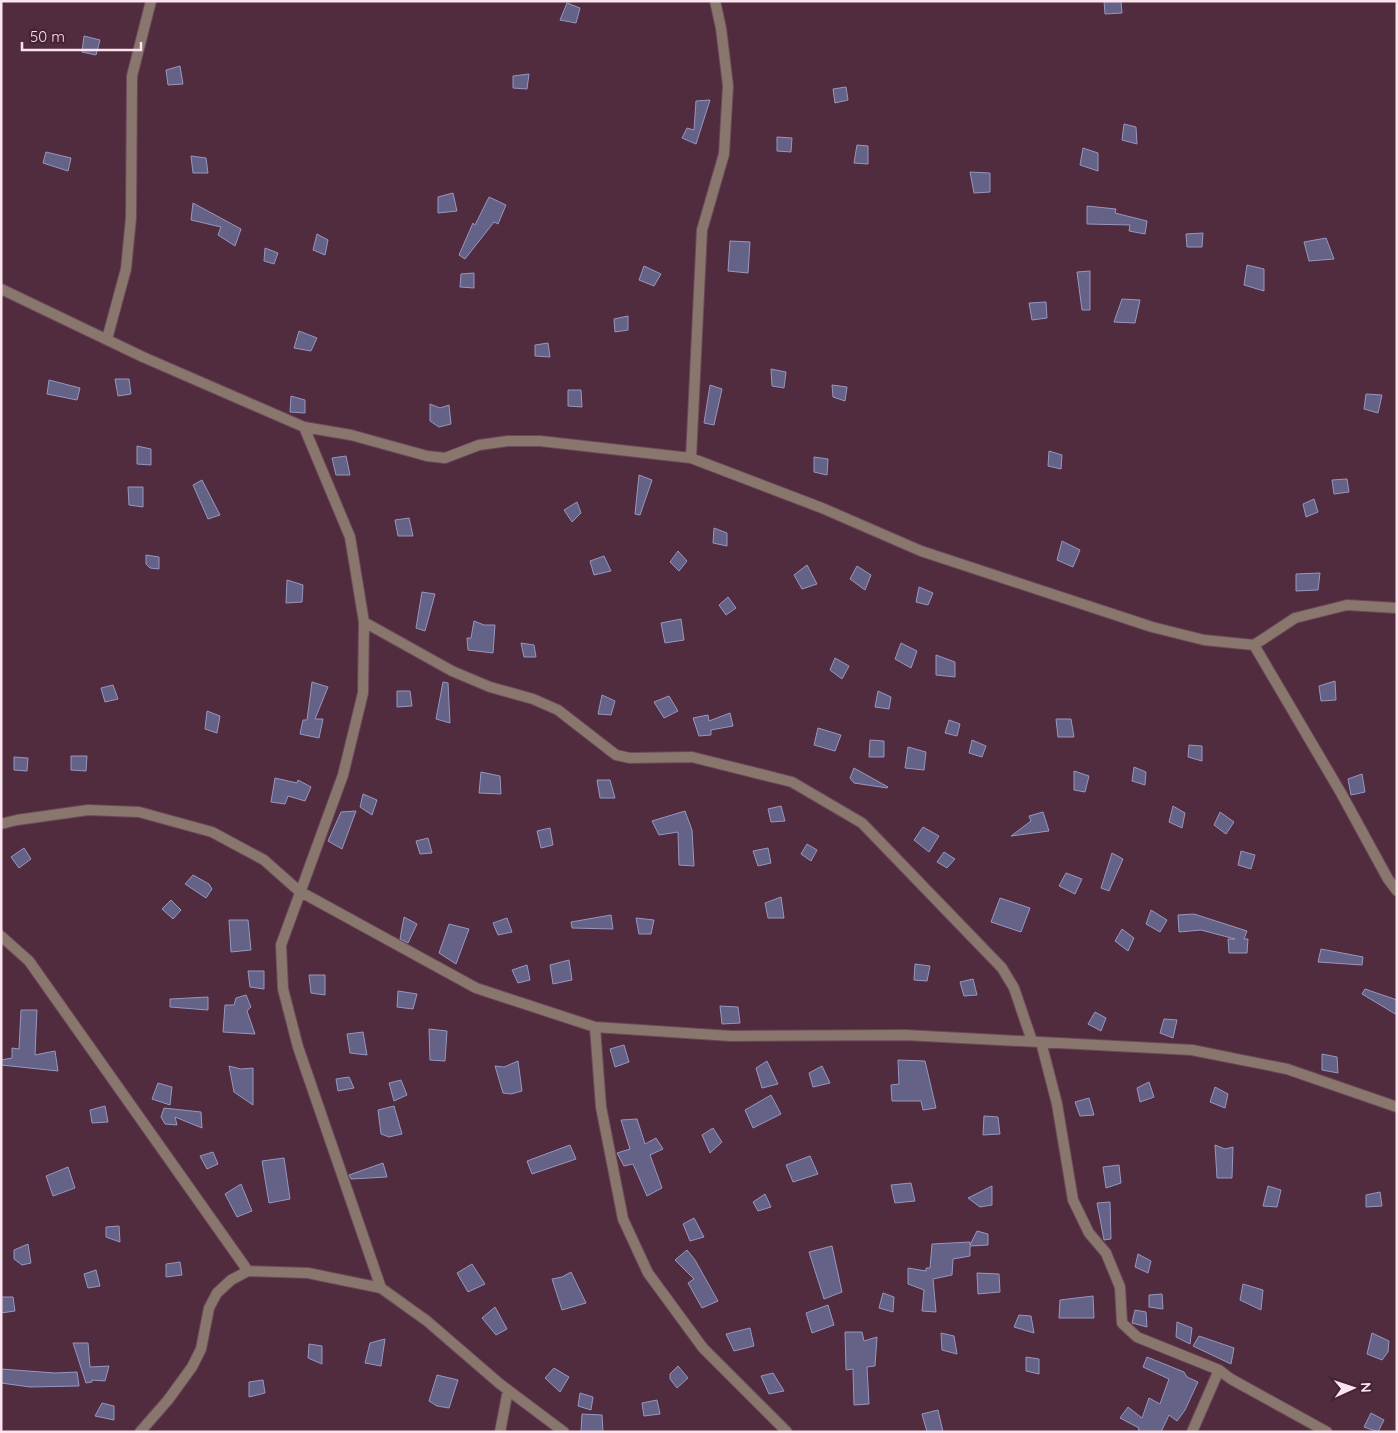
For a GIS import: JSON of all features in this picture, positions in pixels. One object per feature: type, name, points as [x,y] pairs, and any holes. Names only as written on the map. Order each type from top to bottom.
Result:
[{"type":"street","points":[[107,339],[126,270],[131,218],[132,76],[151,1]]},
{"type":"street","points":[[691,458],[702,230],[724,154],[728,86],[721,28],[715,1]]},
{"type":"street","points":[[1,289],[144,357],[304,426],[351,435],[427,456],[445,458],[479,445],[508,441],[540,441],[691,458],[822,508],[921,551],[1152,627],[1204,640],[1254,645],[1296,618],[1347,605],[1397,608]]},
{"type":"street","points":[[304,426],[350,537],[364,622],[363,693],[343,775],[299,891],[281,945],[283,989],[298,1047],[381,1288]]},
{"type":"street","points":[[364,622],[452,671],[490,687],[532,699],[558,710],[616,755],[630,758],[692,757],[792,782],[862,823],[1002,968],[1014,988],[1037,1041],[1057,1104],[1073,1200],[1089,1233],[1106,1253],[1120,1287],[1122,1322],[1128,1331],[1138,1337],[1218,1370],[1327,1432]]},
{"type":"street","points":[[1254,645],[1341,793],[1388,879],[1397,891]]},
{"type":"street","points":[[1,824],[16,820],[88,810],[139,812],[212,832],[264,860],[299,891],[476,988],[595,1027],[731,1036],[905,1036],[1192,1050],[1287,1069],[1397,1107]]},
{"type":"street","points":[[1,936],[29,960],[248,1271]]},
{"type":"street","points":[[595,1027],[602,1107],[623,1219],[648,1273],[703,1348],[787,1432]]},
{"type":"street","points":[[140,1432],[168,1400],[192,1367],[201,1349],[209,1308],[217,1293],[231,1280],[248,1271],[308,1273],[381,1288],[427,1322],[508,1390],[564,1432]]},
{"type":"street","points":[[1192,1432],[1218,1370]]},
{"type":"street","points":[[500,1432],[508,1390]]},
{"type":"building","points":[[1104,1],[1121,1],[1122,13],[1105,14]]},
{"type":"building","points":[[567,3],[580,8],[576,23],[560,20]]},
{"type":"building","points":[[84,36],[100,40],[96,55],[82,52]]},
{"type":"building","points":[[180,66],[183,84],[168,85],[166,70]]},
{"type":"building","points":[[529,74],[527,89],[513,88],[513,76]]},
{"type":"building","points":[[846,87],[848,100],[835,103],[833,89]]},
{"type":"building","points":[[710,100],[696,144],[682,138],[687,128],[694,130],[696,101]]},
{"type":"building","points":[[1124,124],[1136,127],[1137,144],[1122,140]]},
{"type":"building","points":[[777,137],[792,138],[791,152],[777,151]]},
{"type":"building","points":[[857,145],[868,146],[868,164],[854,163]]},
{"type":"building","points":[[1083,148],[1098,153],[1098,171],[1080,165]]},
{"type":"building","points":[[46,152],[71,158],[68,171],[43,163]]},
{"type":"building","points":[[191,156],[206,158],[208,173],[193,173]]},
{"type":"building","points":[[970,172],[990,173],[990,192],[974,193]]},
{"type":"building","points":[[453,193],[457,211],[438,213],[438,197]]},
{"type":"building","points":[[489,197],[506,205],[498,224],[494,222],[465,259],[459,255],[473,223],[475,225]]},
{"type":"building","points":[[193,203],[241,229],[235,246],[218,235],[221,227],[191,220]]},
{"type":"building","points":[[1087,206],[1116,209],[1115,213],[1147,221],[1145,234],[1129,231],[1130,225],[1087,224]]},
{"type":"building","points":[[1203,233],[1202,247],[1187,247],[1186,234]]},
{"type":"building","points":[[317,234],[328,240],[325,255],[313,250]]},
{"type":"building","points":[[1326,238],[1334,259],[1309,261],[1304,242]]},
{"type":"building","points":[[730,241],[750,242],[748,273],[728,271]]},
{"type":"building","points":[[265,248],[278,253],[274,264],[264,261]]},
{"type":"building","points":[[1247,265],[1264,269],[1264,291],[1244,285]]},
{"type":"building","points":[[644,266],[661,274],[654,286],[639,280]]},
{"type":"building","points":[[1090,271],[1090,310],[1082,310],[1077,272]]},
{"type":"building","points":[[474,273],[474,288],[460,287],[461,274]]},
{"type":"building","points":[[1122,299],[1140,300],[1135,323],[1114,322]]},
{"type":"building","points":[[1046,302],[1047,318],[1032,320],[1029,303]]},
{"type":"building","points":[[628,316],[628,330],[615,332],[614,319]]},
{"type":"building","points":[[299,331],[317,338],[311,351],[294,348]]},
{"type":"building","points":[[548,343],[550,357],[535,356],[535,345]]},
{"type":"building","points":[[771,369],[786,372],[784,388],[772,386]]},
{"type":"building","points":[[115,379],[129,379],[131,394],[118,396]]},
{"type":"building","points":[[49,380],[80,388],[77,400],[47,394]]},
{"type":"building","points":[[710,385],[722,389],[714,425],[704,423]]},
{"type":"building","points":[[832,385],[847,387],[845,401],[833,397]]},
{"type":"building","points":[[568,390],[581,390],[582,407],[568,406]]},
{"type":"building","points":[[1366,394],[1382,395],[1378,413],[1364,409]]},
{"type":"building","points":[[291,396],[305,400],[305,413],[290,412]]},
{"type":"building","points":[[430,404],[440,408],[449,405],[451,424],[439,427],[430,421]]},
{"type":"building","points":[[137,446],[151,449],[151,465],[137,464]]},
{"type":"building","points":[[1049,451],[1062,455],[1061,469],[1048,466]]},
{"type":"building","points":[[346,456],[350,475],[336,475],[332,458]]},
{"type":"building","points":[[814,457],[828,459],[827,475],[814,472]]},
{"type":"building","points":[[639,475],[652,480],[640,515],[635,514]]},
{"type":"building","points":[[1347,479],[1349,492],[1334,494],[1332,480]]},
{"type":"building","points":[[202,480],[220,515],[208,519],[193,485]]},
{"type":"building","points":[[128,487],[143,487],[143,507],[129,505]]},
{"type":"building","points":[[1314,499],[1318,512],[1306,517],[1303,504]]},
{"type":"building","points":[[577,502],[581,513],[572,522],[564,510]]},
{"type":"building","points":[[409,518],[413,536],[398,536],[395,520]]},
{"type":"building","points":[[714,528],[727,533],[727,546],[713,543]]},
{"type":"building","points":[[1062,541],[1080,550],[1073,567],[1057,560]]},
{"type":"building","points":[[678,551],[687,561],[679,571],[670,562]]},
{"type":"building","points":[[146,555],[159,557],[159,569],[150,568],[146,564]]},
{"type":"building","points":[[604,556],[611,571],[594,575],[590,561]]},
{"type":"building","points":[[807,565],[817,584],[802,589],[794,575]]},
{"type":"building","points":[[857,566],[871,575],[865,590],[850,579]]},
{"type":"building","points":[[1320,573],[1318,590],[1296,591],[1296,574]]},
{"type":"building","points":[[287,580],[303,585],[302,602],[286,603]]},
{"type":"building","points":[[919,587],[933,593],[928,605],[916,602]]},
{"type":"building","points":[[422,592],[435,594],[425,631],[416,628]]},
{"type":"building","points":[[728,597],[736,608],[726,615],[719,605]]},
{"type":"building","points":[[681,619],[684,640],[665,643],[661,623]]},
{"type":"building","points":[[474,621],[484,625],[495,625],[493,653],[468,650],[467,638],[471,638]]},
{"type":"building","points":[[521,643],[534,645],[536,657],[524,657]]},
{"type":"building","points":[[901,643],[917,651],[911,668],[895,659]]},
{"type":"building","points":[[936,655],[955,662],[955,677],[936,675]]},
{"type":"building","points":[[835,658],[849,666],[842,679],[830,670]]},
{"type":"building","points":[[1335,681],[1336,700],[1321,701],[1319,686]]},
{"type":"building","points":[[312,682],[328,687],[315,719],[323,719],[319,738],[300,734],[303,720],[307,720]]},
{"type":"building","points":[[443,682],[448,683],[450,723],[436,719]]},
{"type":"building","points":[[113,685],[118,699],[105,702],[101,688]]},
{"type":"building","points":[[397,691],[410,691],[412,706],[397,707]]},
{"type":"building","points":[[878,691],[891,697],[889,709],[875,707]]},
{"type":"building","points":[[602,695],[615,701],[611,715],[598,714]]},
{"type":"building","points":[[669,696],[678,711],[664,718],[654,702]]},
{"type":"building","points":[[207,711],[220,716],[217,733],[205,729]]},
{"type":"building","points":[[730,713],[733,726],[711,730],[711,735],[699,736],[693,718],[708,715],[709,721]]},
{"type":"building","points":[[1056,719],[1071,719],[1074,737],[1058,737]]},
{"type":"building","points":[[949,720],[960,724],[957,736],[945,733]]},
{"type":"building","points":[[818,728],[841,735],[835,751],[814,745]]},
{"type":"building","points":[[870,740],[884,741],[884,757],[869,757]]},
{"type":"building","points":[[972,740],[986,746],[982,757],[969,753]]},
{"type":"building","points":[[1189,745],[1202,746],[1202,761],[1188,757]]},
{"type":"building","points":[[908,747],[926,752],[924,770],[905,768]]},
{"type":"building","points":[[71,756],[87,756],[86,771],[71,770]]},
{"type":"building","points":[[14,757],[28,758],[27,771],[14,770]]},
{"type":"building","points":[[1134,767],[1146,772],[1145,785],[1132,781]]},
{"type":"building","points":[[854,768],[888,787],[854,783],[850,778]]},
{"type":"building","points":[[1074,771],[1089,776],[1085,792],[1074,790]]},
{"type":"building","points":[[481,772],[500,776],[501,794],[479,793]]},
{"type":"building","points":[[1362,774],[1365,792],[1351,795],[1348,779]]},
{"type":"building","points":[[275,778],[297,783],[298,780],[311,787],[305,801],[288,796],[285,804],[271,802]]},
{"type":"building","points":[[597,780],[610,780],[615,798],[600,798]]},
{"type":"building","points":[[363,794],[377,800],[372,815],[360,807]]},
{"type":"building","points":[[781,806],[785,821],[771,822],[768,809]]},
{"type":"building","points":[[1173,806],[1185,813],[1182,828],[1169,822]]},
{"type":"building","points":[[356,811],[342,849],[328,841],[341,812]]},
{"type":"building","points":[[685,811],[692,830],[694,866],[679,865],[678,832],[659,835],[652,821]]},
{"type":"building","points":[[1043,812],[1049,831],[1011,836],[1031,821],[1029,816]]},
{"type":"building","points":[[1220,812],[1234,822],[1226,834],[1214,825]]},
{"type":"building","points":[[923,827],[939,836],[929,852],[914,840]]},
{"type":"building","points":[[550,828],[553,845],[541,848],[537,831]]},
{"type":"building","points":[[428,838],[432,853],[420,854],[416,841]]},
{"type":"building","points":[[807,844],[817,850],[811,861],[801,854]]},
{"type":"building","points":[[24,848],[31,859],[19,868],[11,857]]},
{"type":"building","points":[[768,848],[771,863],[758,866],[753,851]]},
{"type":"building","points":[[1241,851],[1255,855],[1251,869],[1238,865]]},
{"type":"building","points":[[944,852],[955,859],[947,868],[937,862]]},
{"type":"building","points":[[1112,853],[1123,859],[1109,891],[1101,888]]},
{"type":"building","points":[[1066,873],[1082,879],[1075,894],[1059,886]]},
{"type":"building","points":[[193,875],[209,884],[212,889],[206,898],[185,884]]},
{"type":"building","points":[[781,897],[784,918],[768,918],[765,903]]},
{"type":"building","points":[[1000,898],[1030,908],[1021,932],[991,922]]},
{"type":"building","points":[[171,900],[181,910],[173,919],[162,909]]},
{"type":"building","points":[[1151,910],[1167,920],[1160,932],[1146,924]]},
{"type":"building","points":[[1194,914],[1247,931],[1244,939],[1248,939],[1247,953],[1229,953],[1228,939],[1235,939],[1201,930],[1179,932],[1178,915]]},
{"type":"building","points":[[611,915],[613,929],[572,928],[571,922]]},
{"type":"building","points":[[404,917],[417,924],[408,943],[400,939]]},
{"type":"building","points":[[507,918],[512,932],[498,935],[493,923]]},
{"type":"building","points":[[636,918],[654,920],[651,934],[639,934]]},
{"type":"building","points":[[229,920],[248,920],[251,950],[231,952]]},
{"type":"building","points":[[449,924],[469,929],[456,964],[439,953]]},
{"type":"building","points":[[1122,929],[1134,938],[1128,951],[1115,941]]},
{"type":"building","points":[[1321,949],[1363,957],[1362,965],[1318,962]]},
{"type":"building","points":[[569,960],[572,980],[553,984],[550,965]]},
{"type":"building","points":[[915,964],[930,966],[927,981],[914,980]]},
{"type":"building","points":[[527,965],[530,980],[518,983],[512,970]]},
{"type":"building","points":[[248,971],[264,971],[264,989],[250,987]]},
{"type":"building","points":[[309,975],[325,975],[325,995],[311,993]]},
{"type":"building","points":[[973,979],[977,995],[964,996],[960,982]]},
{"type":"building","points":[[1365,989],[1397,1000],[1397,1015],[1362,994]]},
{"type":"building","points":[[398,991],[417,994],[413,1009],[397,1007]]},
{"type":"building","points":[[246,995],[251,1007],[247,1011],[255,1034],[223,1032],[225,1005],[234,1005],[236,998]]},
{"type":"building","points":[[208,997],[208,1010],[170,1007],[170,999]]},
{"type":"building","points":[[720,1006],[738,1007],[740,1023],[722,1024]]},
{"type":"building","points":[[21,1010],[37,1010],[35,1055],[55,1051],[58,1071],[1,1065],[1,1060],[12,1058],[12,1048],[19,1049]]},
{"type":"building","points":[[1095,1012],[1106,1018],[1101,1031],[1088,1024]]},
{"type":"building","points":[[1164,1019],[1177,1020],[1173,1038],[1160,1033]]},
{"type":"building","points":[[429,1029],[447,1031],[445,1061],[430,1060]]},
{"type":"building","points":[[363,1032],[367,1055],[350,1053],[347,1034]]},
{"type":"building","points":[[624,1045],[629,1062],[615,1067],[610,1049]]},
{"type":"building","points":[[1322,1054],[1337,1057],[1338,1073],[1322,1070]]},
{"type":"building","points":[[898,1060],[925,1061],[936,1108],[923,1110],[921,1101],[892,1101],[891,1085],[899,1084]]},
{"type":"building","points":[[518,1061],[522,1091],[511,1094],[503,1093],[495,1066],[504,1067]]},
{"type":"building","points":[[767,1061],[778,1084],[762,1088],[756,1068]]},
{"type":"building","points":[[229,1066],[241,1069],[253,1068],[253,1105],[234,1092]]},
{"type":"building","points":[[822,1066],[830,1083],[813,1087],[809,1073]]},
{"type":"building","points":[[349,1077],[354,1088],[338,1091],[336,1079]]},
{"type":"building","points":[[401,1080],[407,1095],[394,1101],[389,1083]]},
{"type":"building","points":[[1149,1082],[1154,1097],[1140,1102],[1137,1088]]},
{"type":"building","points":[[158,1083],[172,1087],[170,1105],[152,1099]]},
{"type":"building","points":[[1215,1087],[1228,1094],[1225,1108],[1210,1102]]},
{"type":"building","points":[[771,1095],[781,1114],[753,1128],[745,1110]]},
{"type":"building","points":[[1089,1098],[1094,1115],[1080,1116],[1075,1102]]},
{"type":"building","points":[[105,1106],[108,1122],[92,1123],[90,1110]]},
{"type":"building","points":[[394,1106],[402,1134],[389,1137],[381,1134],[378,1110]]},
{"type":"building","points":[[164,1108],[201,1112],[202,1128],[175,1117],[177,1125],[165,1124],[161,1117]]},
{"type":"building","points":[[984,1116],[998,1117],[1000,1134],[983,1135]]},
{"type":"building","points":[[637,1119],[645,1144],[656,1138],[663,1149],[650,1155],[662,1188],[647,1196],[633,1164],[624,1166],[617,1153],[630,1149],[621,1120]]},
{"type":"building","points":[[713,1128],[722,1142],[710,1153],[702,1135]]},
{"type":"building","points":[[570,1145],[576,1159],[532,1174],[527,1161]]},
{"type":"building","points":[[1215,1145],[1225,1149],[1233,1147],[1232,1178],[1217,1178]]},
{"type":"building","points":[[213,1152],[218,1164],[207,1169],[200,1156]]},
{"type":"building","points":[[810,1156],[818,1174],[793,1182],[786,1165]]},
{"type":"building","points":[[284,1158],[290,1199],[269,1203],[262,1161]]},
{"type":"building","points":[[383,1163],[387,1177],[351,1179],[349,1175]]},
{"type":"building","points":[[1119,1165],[1121,1183],[1106,1188],[1103,1167]]},
{"type":"building","points":[[68,1167],[75,1188],[53,1196],[46,1176]]},
{"type":"building","points":[[911,1183],[915,1201],[895,1203],[891,1185]]},
{"type":"building","points":[[241,1184],[252,1211],[237,1217],[225,1194]]},
{"type":"building","points":[[992,1186],[992,1205],[980,1207],[968,1198]]},
{"type":"building","points":[[1268,1186],[1281,1190],[1277,1207],[1263,1206]]},
{"type":"building","points":[[1380,1192],[1382,1206],[1366,1207],[1366,1195]]},
{"type":"building","points":[[765,1194],[771,1207],[758,1211],[753,1202]]},
{"type":"building","points":[[1110,1202],[1111,1239],[1104,1240],[1097,1203]]},
{"type":"building","points":[[694,1218],[704,1237],[690,1241],[683,1224]]},
{"type":"building","points":[[119,1226],[120,1242],[106,1237],[106,1227]]},
{"type":"building","points":[[977,1231],[988,1234],[988,1245],[970,1246],[970,1256],[953,1259],[952,1275],[933,1279],[936,1312],[922,1311],[924,1290],[908,1284],[908,1268],[926,1271],[926,1268],[930,1268],[932,1244],[970,1242],[970,1245]]},
{"type":"building","points":[[28,1244],[31,1263],[22,1265],[14,1259],[14,1250]]},
{"type":"building","points":[[832,1246],[842,1292],[824,1299],[809,1252]]},
{"type":"building","points":[[687,1250],[695,1260],[718,1301],[702,1308],[688,1283],[694,1279],[675,1260]]},
{"type":"building","points":[[1138,1254],[1151,1261],[1148,1273],[1135,1267]]},
{"type":"building","points":[[180,1262],[182,1275],[166,1277],[166,1264]]},
{"type":"building","points":[[472,1264],[485,1284],[468,1292],[457,1273]]},
{"type":"building","points":[[96,1270],[100,1286],[88,1288],[84,1274]]},
{"type":"building","points":[[571,1272],[586,1303],[562,1310],[552,1279],[562,1277]]},
{"type":"building","points":[[977,1273],[999,1274],[1000,1292],[978,1294]]},
{"type":"building","points":[[1243,1284],[1263,1290],[1261,1310],[1240,1300]]},
{"type":"building","points":[[883,1293],[894,1297],[893,1312],[879,1308]]},
{"type":"building","points":[[1162,1294],[1163,1309],[1149,1307],[1149,1295]]},
{"type":"building","points":[[1093,1296],[1094,1318],[1059,1318],[1060,1300]]},
{"type":"building","points":[[1,1297],[13,1297],[15,1311],[1,1313]]},
{"type":"building","points":[[828,1305],[834,1325],[812,1333],[806,1313]]},
{"type":"building","points":[[495,1307],[507,1329],[496,1335],[482,1318]]},
{"type":"building","points":[[1135,1310],[1146,1312],[1147,1327],[1132,1323]]},
{"type":"building","points":[[1019,1315],[1031,1316],[1034,1333],[1014,1327]]},
{"type":"building","points":[[1177,1322],[1192,1328],[1190,1344],[1176,1337]]},
{"type":"building","points":[[750,1328],[754,1346],[734,1351],[726,1334]]},
{"type":"building","points":[[845,1332],[862,1332],[864,1341],[877,1337],[875,1366],[867,1367],[869,1404],[854,1405],[853,1369],[846,1370]]},
{"type":"building","points":[[941,1333],[954,1336],[957,1354],[942,1350]]},
{"type":"building","points":[[1372,1333],[1389,1341],[1388,1352],[1382,1360],[1367,1354]]},
{"type":"building","points":[[1199,1336],[1234,1348],[1231,1364],[1193,1346]]},
{"type":"building","points":[[385,1339],[381,1366],[365,1363],[370,1343]]},
{"type":"building","points":[[73,1343],[88,1343],[90,1367],[109,1366],[105,1381],[92,1380],[92,1382],[86,1383]]},
{"type":"building","points":[[309,1344],[322,1346],[322,1364],[308,1358]]},
{"type":"building","points":[[1026,1357],[1039,1359],[1039,1374],[1026,1371]]},
{"type":"building","points":[[1147,1357],[1184,1372],[1187,1377],[1198,1382],[1185,1410],[1177,1421],[1169,1415],[1161,1432],[1138,1432],[1139,1428],[1120,1418],[1128,1407],[1142,1418],[1149,1398],[1160,1404],[1169,1379],[1143,1367]]},
{"type":"building","points":[[678,1366],[688,1378],[677,1388],[670,1379],[670,1374]]},
{"type":"building","points":[[554,1368],[569,1377],[560,1392],[545,1378]]},
{"type":"building","points":[[1,1369],[55,1373],[77,1372],[79,1386],[30,1387],[1,1383]]},
{"type":"building","points":[[773,1373],[784,1391],[769,1394],[761,1376]]},
{"type":"building","points":[[437,1375],[458,1380],[449,1408],[437,1406],[429,1401]]},
{"type":"building","points":[[263,1380],[265,1393],[249,1397],[249,1382]]},
{"type":"building","points":[[580,1393],[593,1397],[591,1410],[578,1406]]},
{"type":"building","points":[[657,1400],[660,1414],[644,1416],[642,1403]]},
{"type":"building","points":[[102,1403],[114,1406],[114,1420],[95,1416]]},
{"type":"building","points":[[938,1410],[943,1432],[927,1432],[922,1414]]},
{"type":"building","points":[[1371,1413],[1384,1420],[1378,1432],[1364,1427]]},
{"type":"building","points":[[582,1414],[602,1415],[603,1432],[581,1432]]}]
